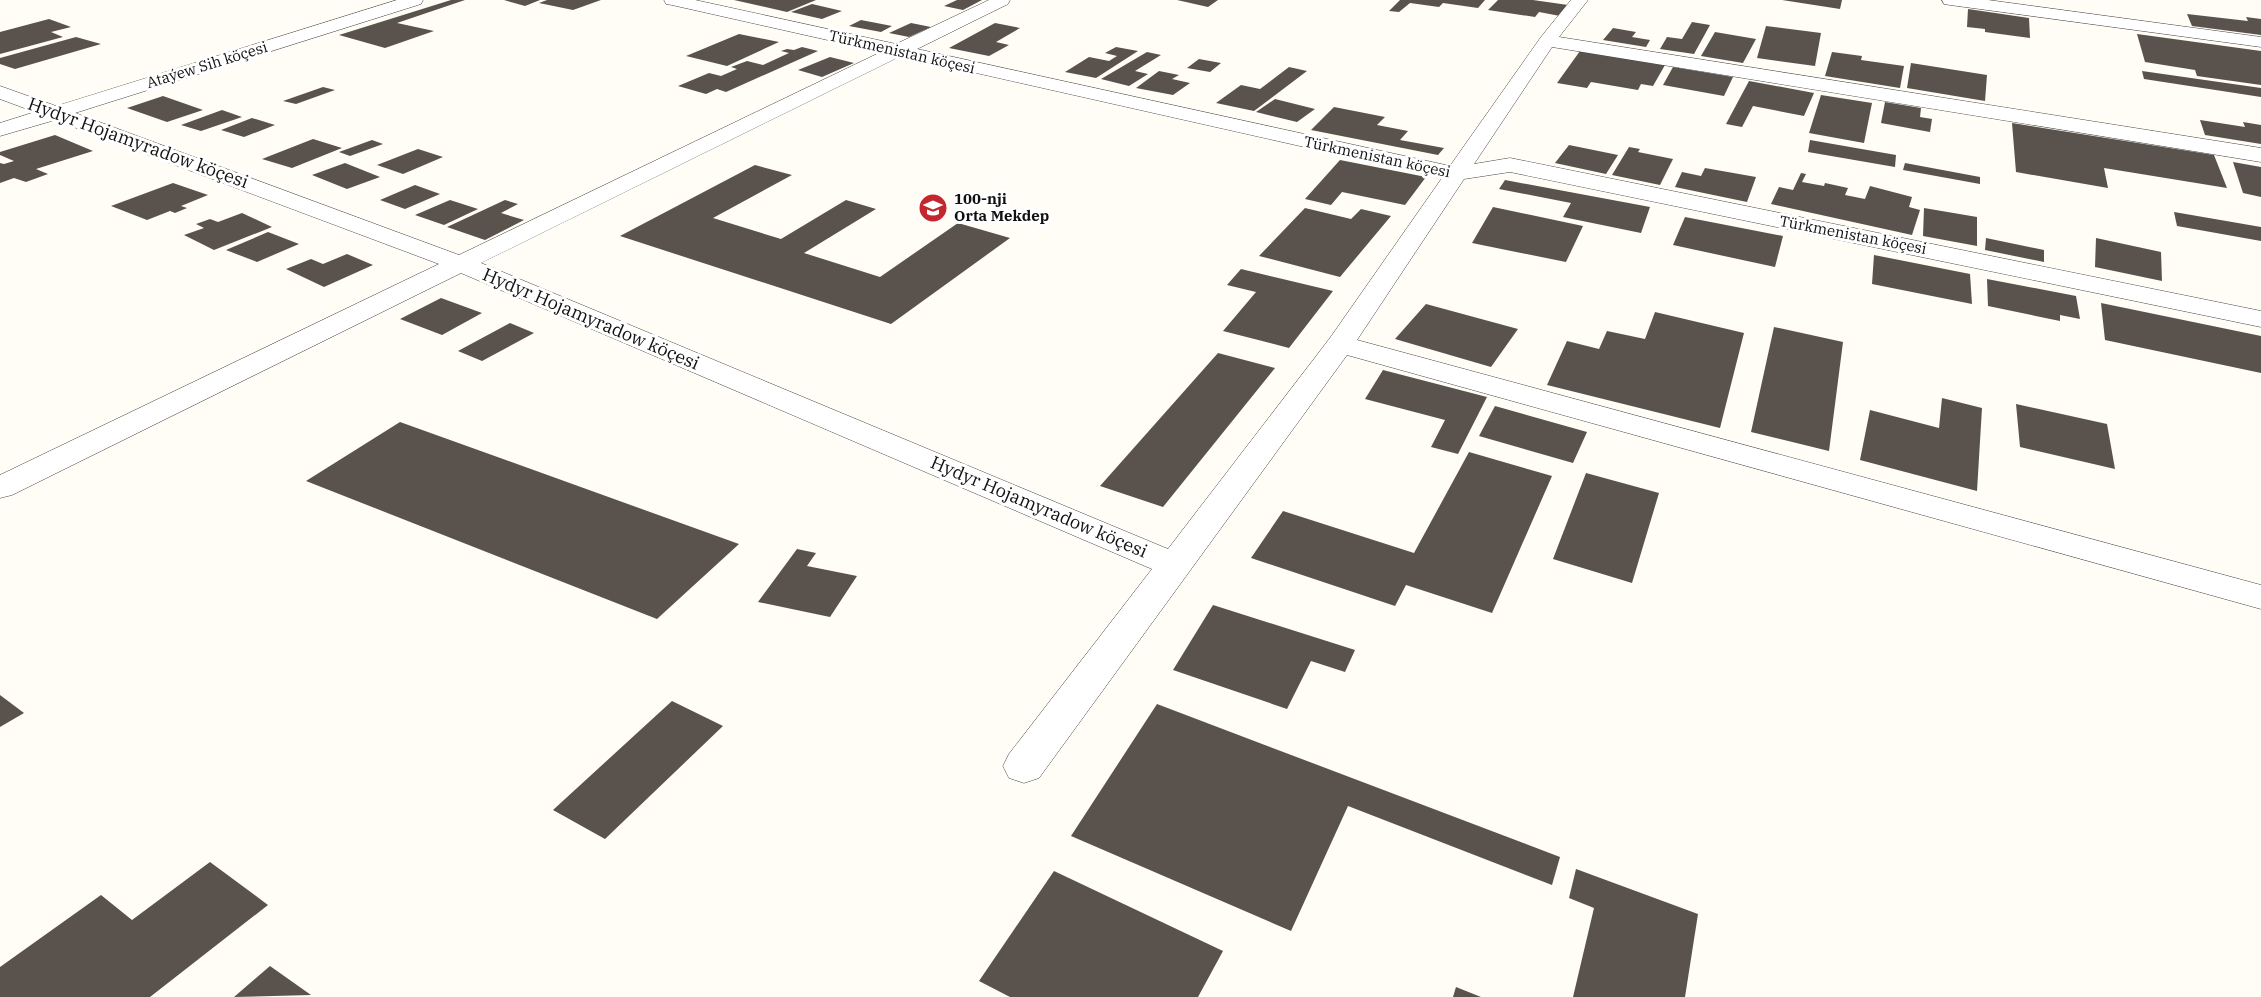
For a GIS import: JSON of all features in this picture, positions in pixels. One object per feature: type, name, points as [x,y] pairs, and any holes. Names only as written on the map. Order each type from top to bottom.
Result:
[{"type":"street","name":"Ataýew Sih köçesi","points":[[0,130],[415,0]]},
{"type":"street","name":"Türkmenistan köçesi","points":[[672,0],[897,52],[1456,174],[1510,165],[2261,319]]},
{"type":"street","points":[[0,488],[1002,0]]},
{"type":"street","points":[[1024,766],[1340,344],[1547,41],[1580,0]]},
{"type":"street","points":[[1950,0],[2261,42]]},
{"type":"street","points":[[1547,41],[2261,155]]},
{"type":"street","name":"Hydyr Hojamyradow köçesi","points":[[0,92],[461,264],[1175,564]]},
{"type":"street","points":[[1340,344],[2261,597]]},
{"type":"building","points":[[451,0],[465,0],[397,23],[434,31],[385,48],[339,35]]},
{"type":"building","points":[[504,0],[540,0],[525,6]]},
{"type":"building","points":[[547,0],[601,0],[573,10],[539,3]]},
{"type":"building","points":[[734,0],[816,0],[787,12]]},
{"type":"building","points":[[957,0],[982,0],[963,10],[944,6]]},
{"type":"building","points":[[1177,0],[1218,0],[1208,7]]},
{"type":"building","points":[[1400,0],[1485,0],[1478,8],[1443,3],[1439,7],[1410,3],[1399,12],[1389,11]]},
{"type":"building","points":[[1498,0],[1533,0],[1568,5],[1560,16],[1539,12],[1535,17],[1488,10]]},
{"type":"building","points":[[1782,0],[1842,0],[1840,9]]},
{"type":"building","points":[[812,4],[842,11],[822,19],[791,12]]},
{"type":"building","points":[[1968,9],[2029,18],[2030,38],[1985,32],[1985,29],[1967,27]]},
{"type":"building","points":[[2187,14],[2248,21],[2246,17],[2261,19],[2261,35],[2192,26]]},
{"type":"building","points":[[49,19],[71,27],[51,32],[63,37],[0,54],[0,32]]},
{"type":"building","points":[[861,20],[892,26],[881,32],[849,26]]},
{"type":"building","points":[[1692,22],[1710,25],[1694,54],[1660,49],[1667,37],[1682,39]]},
{"type":"building","points":[[911,23],[931,27],[909,37],[889,33]]},
{"type":"building","points":[[995,23],[1020,28],[996,42],[1009,45],[989,56],[949,48]]},
{"type":"building","points":[[1766,26],[1821,33],[1815,66],[1757,58]]},
{"type":"building","points":[[1613,28],[1636,32],[1632,37],[1650,40],[1646,47],[1603,40]]},
{"type":"building","points":[[1715,32],[1756,39],[1743,63],[1701,56]]},
{"type":"building","points":[[739,34],[779,42],[727,66],[686,56]]},
{"type":"building","points":[[2137,34],[2261,51],[2261,85],[2197,76],[2195,70],[2145,62]]},
{"type":"building","points":[[76,37],[101,44],[15,69],[0,64],[0,58]]},
{"type":"building","points":[[802,47],[818,51],[726,92],[717,89],[706,94],[678,86],[709,73],[721,76],[737,69],[731,67],[747,61],[763,65],[789,53],[781,51]]},
{"type":"building","points":[[1116,47],[1138,51],[1096,78],[1065,72],[1089,57],[1109,61],[1117,56],[1105,53]]},
{"type":"building","points":[[1580,51],[1665,65],[1653,86],[1641,84],[1638,90],[1591,82],[1587,88],[1557,83]]},
{"type":"building","points":[[1147,52],[1161,55],[1135,71],[1148,74],[1129,86],[1101,79]]},
{"type":"building","points":[[1832,52],[1862,56],[1861,60],[1904,66],[1900,88],[1825,76]]},
{"type":"building","points":[[830,57],[854,63],[822,77],[798,70]]},
{"type":"building","points":[[1199,59],[1221,63],[1210,72],[1187,68]]},
{"type":"building","points":[[1911,63],[1987,75],[1985,101],[1907,88]]},
{"type":"building","points":[[1289,67],[1307,71],[1254,111],[1216,103],[1241,85],[1260,89]]},
{"type":"building","points":[[1673,67],[1733,77],[1724,96],[1663,85]]},
{"type":"building","points":[[1159,71],[1179,75],[1172,79],[1190,83],[1173,95],[1136,88]]},
{"type":"building","points":[[2142,71],[2261,88],[2261,97],[2144,79]]},
{"type":"building","points":[[1749,81],[1814,93],[1804,116],[1753,106],[1742,127],[1726,124]]},
{"type":"building","points":[[323,87],[335,90],[296,104],[283,101]]},
{"type":"building","points":[[1821,95],[1872,103],[1864,143],[1809,133]]},
{"type":"building","points":[[163,96],[203,110],[167,122],[127,108]]},
{"type":"building","points":[[1275,99],[1315,109],[1297,122],[1256,112]]},
{"type":"building","points":[[1885,102],[1921,108],[1920,117],[1932,119],[1930,132],[1881,123]]},
{"type":"building","points":[[1334,107],[1385,117],[1377,125],[1408,131],[1400,140],[1444,148],[1438,155],[1311,130]]},
{"type":"building","points":[[222,110],[242,117],[201,131],[181,125]]},
{"type":"building","points":[[252,118],[275,125],[244,137],[221,130]]},
{"type":"building","points":[[2200,120],[2245,127],[2243,122],[2261,125],[2261,144],[2205,135]]},
{"type":"building","points":[[2012,123],[2214,155],[2227,188],[2104,168],[2108,188],[2016,172]]},
{"type":"building","points":[[55,135],[93,151],[36,169],[48,174],[26,182],[14,178],[0,183],[0,163],[14,161],[0,155],[0,152]]},
{"type":"building","points":[[313,139],[342,148],[292,168],[262,159]]},
{"type":"building","points":[[372,140],[383,144],[350,156],[339,152]]},
{"type":"building","points":[[1810,140],[1896,155],[1895,167],[1808,152]]},
{"type":"building","points":[[1569,145],[1618,155],[1606,174],[1555,163]]},
{"type":"building","points":[[1629,147],[1640,149],[1638,152],[1673,159],[1660,185],[1612,175]]},
{"type":"building","points":[[418,149],[443,157],[403,174],[377,165]]},
{"type":"building","points":[[1340,160],[1426,177],[1405,205],[1342,192],[1331,205],[1305,199]]},
{"type":"building","points":[[2233,162],[2261,167],[2261,197],[2243,193]]},
{"type":"building","points":[[345,163],[380,177],[347,189],[312,175]]},
{"type":"building","points":[[1905,163],[1980,177],[1980,184],[1903,170]]},
{"type":"building","points":[[755,165],[792,175],[713,218],[781,239],[846,200],[876,209],[804,253],[880,277],[958,223],[1010,238],[891,324],[620,236]]},
{"type":"building","points":[[1705,168],[1756,177],[1747,202],[1675,187],[1682,172],[1701,176]]},
{"type":"building","points":[[1801,173],[1806,174],[1802,182],[1824,186],[1825,183],[1848,188],[1845,195],[1865,199],[1870,186],[1912,197],[1909,207],[1920,210],[1912,235],[1771,204],[1779,187],[1793,190]]},
{"type":"building","points":[[1505,180],[1650,207],[1641,233],[1563,217],[1571,203],[1499,189]]},
{"type":"building","points":[[173,183],[208,195],[181,206],[187,208],[175,213],[170,211],[147,220],[111,206]]},
{"type":"building","points":[[415,185],[440,194],[405,209],[380,200]]},
{"type":"building","points":[[450,200],[478,209],[444,225],[415,215]]},
{"type":"building","points":[[505,200],[518,204],[501,213],[524,220],[485,240],[447,227]]},
{"type":"building","points":[[1493,207],[1583,226],[1566,262],[1472,243]]},
{"type":"building","points":[[1305,208],[1351,219],[1361,209],[1391,216],[1340,277],[1259,256]]},
{"type":"building","points":[[1924,208],[1977,217],[1977,246],[1923,236]]},
{"type":"building","points":[[2174,212],[2261,227],[2261,241],[2177,226]]},
{"type":"building","points":[[242,213],[272,227],[214,250],[184,235],[204,228],[196,224],[210,219],[218,222]]},
{"type":"building","points":[[1685,217],[1783,236],[1775,267],[1673,245]]},
{"type":"building","points":[[268,232],[299,244],[257,262],[226,250]]},
{"type":"building","points":[[1986,238],[2044,250],[2044,262],[1985,250]]},
{"type":"building","points":[[2096,238],[2161,252],[2162,281],[2095,267]]},
{"type":"building","points":[[347,254],[373,265],[324,287],[286,269],[311,259],[323,264]]},
{"type":"building","points":[[1874,255],[1970,274],[1972,304],[1872,284]]},
{"type":"building","points":[[1241,269],[1333,291],[1289,348],[1223,331],[1256,292],[1227,285]]},
{"type":"building","points":[[1987,279],[2076,296],[2080,319],[2060,315],[2060,321],[1988,306]]},
{"type":"building","points":[[441,298],[482,313],[442,335],[400,319]]},
{"type":"building","points":[[2101,303],[2261,336],[2261,373],[2105,340]]},
{"type":"building","points":[[1426,304],[1518,329],[1491,367],[1395,339]]},
{"type":"building","points":[[1655,312],[1744,333],[1720,428],[1547,385],[1567,341],[1599,349],[1607,331],[1645,339]]},
{"type":"building","points":[[510,323],[534,333],[482,361],[458,351]]},
{"type":"building","points":[[1774,327],[1843,342],[1829,451],[1751,432]]},
{"type":"building","points":[[1218,353],[1275,368],[1163,507],[1100,486]]},
{"type":"building","points":[[1383,370],[1487,397],[1458,454],[1431,447],[1445,420],[1365,399]]},
{"type":"building","points":[[1942,398],[1982,408],[1977,491],[1860,460],[1870,410],[1939,428]]},
{"type":"building","points":[[2016,404],[2107,424],[2115,469],[2020,447]]},
{"type":"building","points":[[1495,406],[1587,432],[1573,463],[1479,436]]},
{"type":"building","points":[[400,422],[739,544],[657,619],[306,481]]},
{"type":"building","points":[[1469,452],[1552,476],[1492,613],[1406,585],[1395,606],[1251,558],[1283,511],[1414,553]]},
{"type":"building","points":[[1586,473],[1659,493],[1632,583],[1553,559]]},
{"type":"building","points":[[797,549],[816,553],[807,566],[857,576],[830,617],[758,602]]},
{"type":"building","points":[[1213,605],[1355,650],[1345,672],[1311,661],[1287,709],[1173,670]]},
{"type":"building","points":[[0,695],[24,713],[0,727]]},
{"type":"building","points":[[672,701],[723,726],[605,839],[553,810]]},
{"type":"building","points":[[1157,704],[1560,857],[1552,885],[1348,806],[1291,931],[1071,836]]},
{"type":"building","points":[[210,862],[268,905],[150,997],[0,997],[0,967],[101,895],[132,920]]},
{"type":"building","points":[[1576,869],[1698,914],[1685,997],[1573,997],[1594,908],[1569,898]]},
{"type":"building","points":[[1054,871],[1223,951],[1198,997],[1010,997],[979,981]]},
{"type":"building","points":[[270,966],[311,995],[234,997]]},
{"type":"building","points":[[1456,987],[1481,997],[1453,997]]},
{"type":"place","name":"100-nji Orta Mekdep","points":[[933,208]]}]
